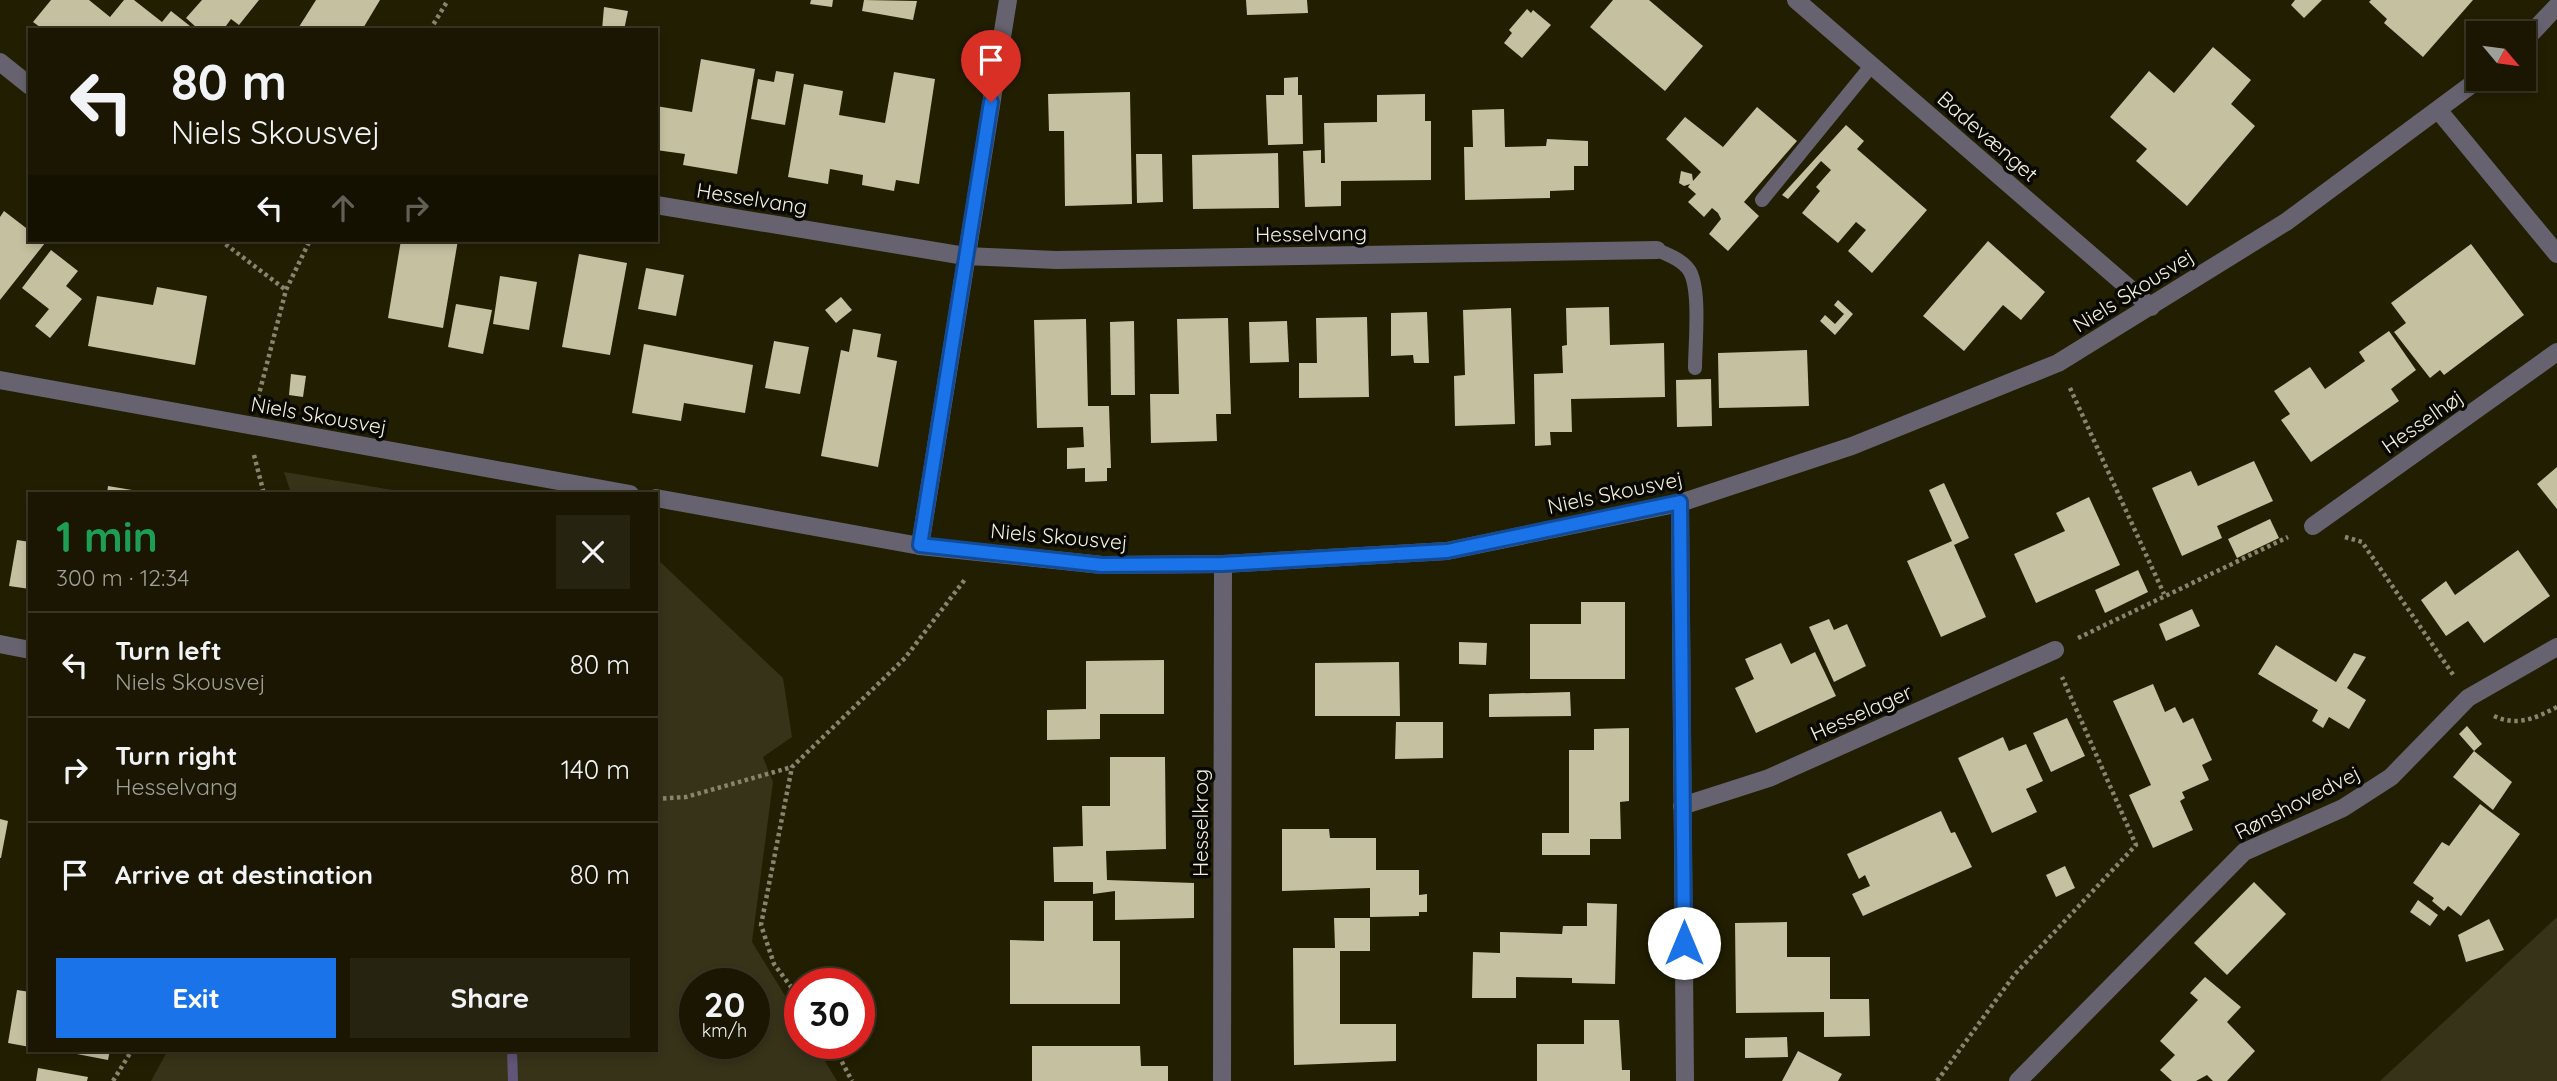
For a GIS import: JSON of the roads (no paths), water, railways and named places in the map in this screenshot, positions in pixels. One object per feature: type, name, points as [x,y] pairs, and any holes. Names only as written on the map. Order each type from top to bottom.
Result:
[{"type":"street","points":[[920,545],[1008,0]]},
{"type":"street","name":"Badevænget","points":[[1796,0],[2151,307]]},
{"type":"street","points":[[2536,28],[2557,6]]},
{"type":"street","points":[[0,62],[28,84]]},
{"type":"street","name":"Niels Skousvej","points":[[658,498],[920,545],[1102,565],[1223,564],[1447,551],[1680,502],[1852,446],[2058,363],[2286,222],[2466,89]]},
{"type":"street","points":[[2439,111],[2557,254]]},
{"type":"street","name":"Hesselvang","points":[[658,205],[965,256],[1056,260],[1657,250]]},
{"type":"street","name":"Hesselhøj","points":[[2313,526],[2557,352]]},
{"type":"street","name":"Niels Skousvej","points":[[0,380],[619,492]]},
{"type":"street","points":[[1680,502],[1685,1081]]},
{"type":"street","name":"Hesselkrog","points":[[1223,564],[1223,1081]]},
{"type":"street","points":[[0,644],[28,650]]},
{"type":"street","name":"Rønshovedvej","points":[[2018,1081],[2244,852],[2343,808],[2392,777],[2469,698],[2557,647]]},
{"type":"street","name":"Hesselager","points":[[1682,806],[1769,778],[2055,650]]},
{"type":"lane","points":[[1762,200],[1872,65]]},
{"type":"lane","points":[[1657,250],[1681,262],[1691,272],[1695,294],[1695,368]]},
{"type":"waterway","points":[[512,1052],[513,1081]]}]
